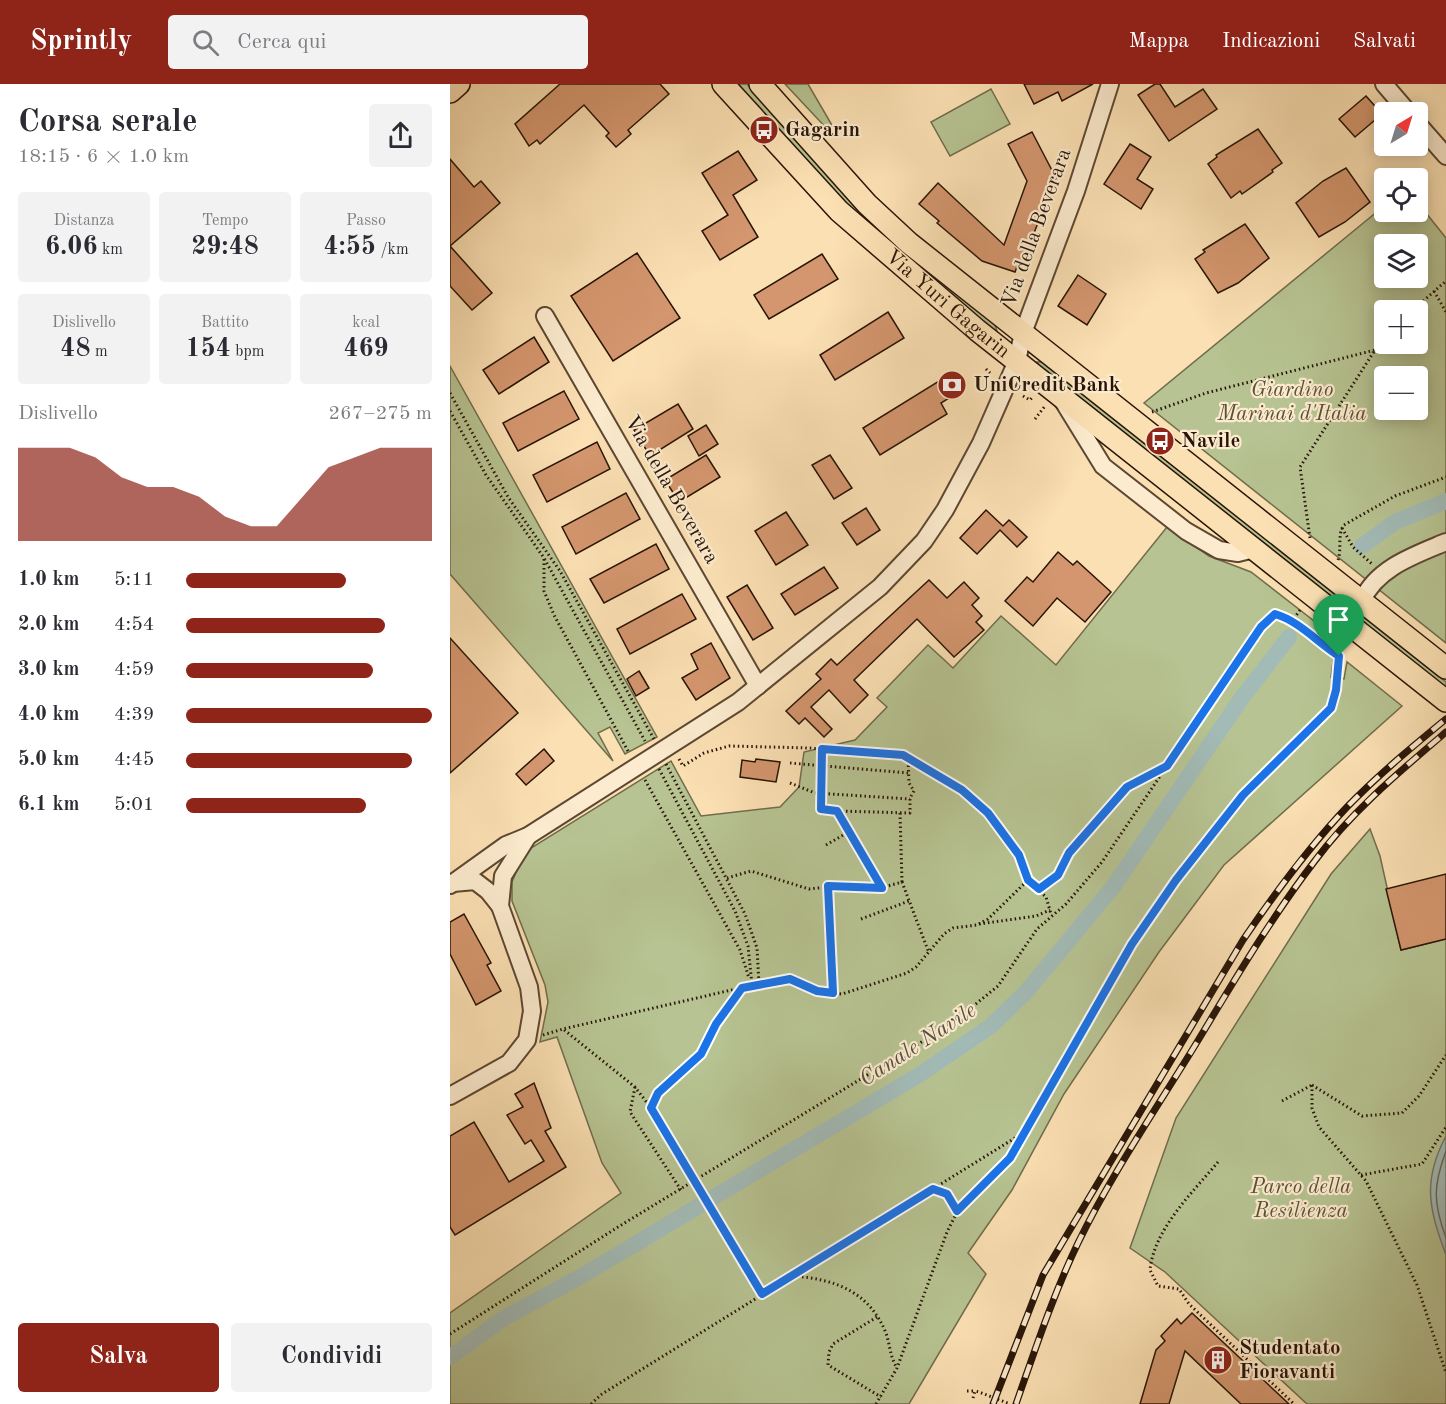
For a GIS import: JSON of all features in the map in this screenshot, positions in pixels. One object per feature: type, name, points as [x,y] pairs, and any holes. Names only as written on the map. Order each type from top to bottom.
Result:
[{"type":"main road","points":[[450,92],[459,84]]},
{"type":"main road","name":"Via Yuri Gagarin","points":[[723,84],[839,211],[1017,361],[1054,399],[1254,549],[1446,701]]},
{"type":"main road","name":"Via Yuri Gagarin","points":[[760,84],[867,204],[909,243],[1446,668]]},
{"type":"street","name":"Via della Beverara","points":[[451,884],[506,845],[528,836],[689,735],[758,686],[880,587],[924,542],[945,510],[981,443],[1017,361],[1023,333],[1076,191],[1110,84]]},
{"type":"street","points":[[1384,84],[1399,102]]},
{"type":"street","points":[[1428,135],[1446,156]]},
{"type":"street","name":"Via della Beverara","points":[[545,316],[758,686]]},
{"type":"street","points":[[1054,399],[1108,470],[1186,531],[1208,545],[1238,553],[1254,549]]},
{"type":"street","points":[[1362,601],[1367,589],[1383,573],[1446,542]]},
{"type":"street","name":"Via della Beverara","points":[[500,906],[503,876],[528,836]]},
{"type":"street","name":"Via della Beverara","points":[[450,1096],[509,1063],[519,1053],[531,1026],[532,1011],[529,987],[500,906],[476,881],[451,884]]},
{"type":"path","points":[[1424,300],[1446,281]]},
{"type":"path","points":[[1434,291],[1446,312]]},
{"type":"path","points":[[1147,414],[1206,393],[1374,351]]},
{"type":"path","points":[[1310,542],[1300,467],[1374,353]]},
{"type":"path","points":[[986,369],[990,373]]},
{"type":"path","points":[[450,393],[508,497],[560,571],[654,740]]},
{"type":"path","points":[[1023,396],[1030,400]]},
{"type":"path","points":[[1035,419],[1054,399]]},
{"type":"path","points":[[450,411],[486,475],[544,558],[647,744]]},
{"type":"path","points":[[1335,567],[1342,549],[1340,532],[1342,526],[1395,496],[1446,477]]},
{"type":"path","points":[[1342,526],[1353,547],[1383,573]]},
{"type":"path","points":[[544,558],[544,591],[554,615],[628,751]]},
{"type":"path","points":[[1293,620],[1301,609]]},
{"type":"path","points":[[450,1334],[896,1055],[951,1024],[998,986],[1037,929],[1066,904],[1102,862],[1267,620],[1275,614],[1293,620],[1309,636],[1339,656]]},
{"type":"path","points":[[876,1404],[897,1368],[957,1211],[1005,1163],[1132,944],[1176,880],[1243,795],[1331,708],[1336,690],[1342,640]]},
{"type":"path","points":[[676,756],[683,766],[704,753],[729,746],[822,749],[908,757],[975,798],[1019,855],[1028,880],[1046,897],[1052,914]]},
{"type":"path","points":[[822,749],[821,809],[837,811],[910,813],[910,799],[914,791],[909,783],[908,757]]},
{"type":"path","points":[[665,762],[745,914],[757,948],[759,984]]},
{"type":"path","points":[[790,763],[909,773]]},
{"type":"path","points":[[658,766],[735,911],[748,946],[752,985]]},
{"type":"path","points":[[1039,889],[1058,875],[1069,853],[1127,787],[1167,766]]},
{"type":"path","points":[[644,778],[740,950],[752,985]]},
{"type":"path","points":[[790,783],[820,794],[910,799]]},
{"type":"path","points":[[837,811],[882,888]]},
{"type":"path","points":[[900,813],[902,882],[929,952]]},
{"type":"path","points":[[826,844],[850,831]]},
{"type":"path","points":[[727,878],[751,871],[797,887],[882,888],[902,882]]},
{"type":"path","points":[[977,925],[987,919],[1028,880]]},
{"type":"path","points":[[828,886],[833,993]]},
{"type":"path","points":[[861,919],[909,901]]},
{"type":"path","points":[[762,1294],[651,1108],[635,1087],[563,1029],[752,985],[790,979],[817,991],[833,993],[860,990],[907,973],[953,928],[1036,916],[1050,910]]},
{"type":"path","points":[[651,1108],[658,1093],[701,1054],[716,1024],[742,988]]},
{"type":"path","points":[[1312,1085],[1362,1116],[1402,1113],[1419,1096],[1446,1054]]},
{"type":"path","points":[[1282,1101],[1312,1085]]},
{"type":"path","points":[[1312,1085],[1312,1108],[1319,1127],[1366,1181],[1417,1285],[1446,1373]]},
{"type":"path","points":[[635,1087],[630,1112],[681,1190]]},
{"type":"path","points":[[1360,1175],[1422,1164],[1446,1127]]},
{"type":"path","points":[[591,1404],[602,1394],[1024,1132]]},
{"type":"path","points":[[1218,1162],[1168,1226],[1151,1264],[1152,1276],[1158,1286],[1179,1289],[1189,1304],[1294,1404]]},
{"type":"path","points":[[933,1189],[947,1194],[957,1211]]},
{"type":"path","points":[[793,1276],[819,1278],[843,1286],[862,1299],[877,1317],[885,1332],[890,1355],[897,1368]]},
{"type":"path","points":[[877,1317],[833,1344],[829,1352],[828,1365],[881,1397]]},
{"type":"path","points":[[967,1391],[975,1391],[1010,1404]]},
{"type":"path","points":[[973,1398],[975,1391]]},
{"type":"green space","points":[[738,84],[747,84],[860,210],[995,325],[997,331],[991,329],[853,213]]},
{"type":"green space","points":[[785,84],[808,84],[833,127],[829,131]]},
{"type":"green space","points":[[991,89],[1010,124],[950,156],[931,122]]},
{"type":"green space","name":"Giardino Marinai d'Italia","points":[[1374,214],[1374,222],[1428,222],[1428,216],[1446,238],[1446,643],[1144,403]]},
{"type":"green space","points":[[1037,362],[1043,362],[1446,682],[1446,692],[1039,368]]},
{"type":"green space","points":[[450,366],[657,737],[625,754],[610,727],[598,733],[613,761],[450,574]]},
{"type":"green space","points":[[1167,527],[1209,556],[1251,572],[1336,638],[1331,677],[1344,679],[1347,662],[1402,706],[1224,865],[1159,952],[1064,1094],[1012,1190],[968,1253],[986,1274],[909,1404],[450,1404],[450,1313],[621,1193],[602,1163],[557,1037],[540,1042],[548,1002],[545,985],[512,901],[512,882],[519,865],[531,848],[671,761],[701,816],[780,807],[799,787],[804,752],[855,740],[887,707],[877,698],[928,645],[953,668],[1001,616],[1056,665]]},
{"type":"green space","name":"Parco della Resilienza","points":[[1370,829],[1380,856],[1401,950],[1446,939],[1446,1404],[1307,1404],[1165,1272],[1130,1248],[1176,1118],[1331,874]]},
{"type":"water","points":[[1446,1136],[1446,1255],[1432,1209],[1431,1181],[1438,1152]]},
{"type":"building","points":[[560,84],[660,84],[669,94],[628,130],[631,134],[616,147],[606,136],[609,133],[584,105],[540,144],[537,140],[529,146],[515,124]]},
{"type":"building","points":[[1024,84],[1093,84],[1062,101],[1058,92],[1034,104]]},
{"type":"building","points":[[1155,84],[1160,84],[1175,107],[1203,89],[1217,109],[1169,141],[1138,95]]},
{"type":"building","points":[[1366,96],[1374,105],[1374,121],[1355,137],[1339,119]]},
{"type":"building","points":[[1258,129],[1282,163],[1242,194],[1240,191],[1231,198],[1208,164],[1217,157],[1216,155]]},
{"type":"building","points":[[1032,132],[1056,178],[1032,238],[1024,266],[1018,264],[1015,272],[982,261],[937,223],[939,221],[919,204],[938,183],[1004,245],[1027,181],[1008,144]]},
{"type":"building","points":[[1130,144],[1151,157],[1137,179],[1153,189],[1141,209],[1104,184]]},
{"type":"building","points":[[738,151],[757,180],[733,195],[758,237],[720,260],[702,231],[728,215],[702,173]]},
{"type":"building","points":[[450,159],[474,187],[481,181],[500,203],[450,246]]},
{"type":"building","points":[[1346,168],[1370,202],[1345,222],[1319,237],[1296,203],[1323,181]]},
{"type":"building","points":[[1245,224],[1269,258],[1238,283],[1218,293],[1195,259],[1205,252],[1203,250]]},
{"type":"building","points":[[450,246],[492,293],[472,310],[450,286]]},
{"type":"building","points":[[637,253],[680,318],[613,361],[571,296]]},
{"type":"building","points":[[822,254],[838,279],[769,319],[754,295]]},
{"type":"building","points":[[1078,275],[1106,294],[1087,325],[1058,306]]},
{"type":"building","points":[[888,312],[904,338],[835,380],[820,355]]},
{"type":"building","points":[[534,337],[549,362],[499,394],[483,370]]},
{"type":"building","points":[[952,373],[962,390],[941,403],[947,414],[880,455],[863,428]]},
{"type":"building","points":[[564,391],[579,419],[518,451],[503,423]]},
{"type":"building","points":[[678,404],[693,429],[650,456],[634,430]]},
{"type":"building","points":[[706,425],[718,444],[699,456],[688,436]]},
{"type":"building","points":[[597,442],[610,469],[547,502],[533,475]]},
{"type":"building","points":[[706,455],[720,477],[679,502],[665,480]]},
{"type":"building","points":[[830,455],[852,488],[834,499],[812,465]]},
{"type":"building","points":[[626,493],[640,519],[576,554],[562,527]]},
{"type":"building","points":[[866,508],[880,530],[857,545],[842,523]]},
{"type":"building","points":[[986,510],[1003,526],[1009,520],[1027,537],[1017,547],[1000,530],[977,554],[960,538]]},
{"type":"building","points":[[786,512],[808,545],[776,565],[755,531]]},
{"type":"building","points":[[656,544],[669,569],[604,603],[590,579]]},
{"type":"building","points":[[1058,552],[1073,565],[1077,561],[1111,592],[1085,622],[1057,598],[1033,626],[1005,601],[1027,577],[1033,582]]},
{"type":"building","points":[[824,567],[838,588],[795,615],[781,594]]},
{"type":"building","points":[[929,580],[947,598],[964,582],[979,598],[972,605],[982,616],[976,622],[984,630],[954,657],[917,619],[854,680],[868,695],[850,713],[829,690],[811,707],[832,729],[824,737],[805,718],[799,724],[786,711],[821,679],[816,674],[831,659],[837,665]]},
{"type":"building","points":[[747,585],[773,628],[753,640],[727,597]]},
{"type":"building","points":[[682,594],[696,619],[630,654],[617,629]]},
{"type":"building","points":[[450,638],[518,713],[450,773]]},
{"type":"building","points":[[711,643],[730,678],[696,700],[682,678],[698,669],[691,654]]},
{"type":"building","points":[[639,671],[649,688],[636,696],[627,679]]},
{"type":"building","points":[[544,749],[554,761],[526,785],[516,774]]},
{"type":"building","points":[[756,759],[780,762],[776,782],[740,777],[742,760],[755,762]]},
{"type":"building","points":[[1446,874],[1446,939],[1401,950],[1386,889]]},
{"type":"building","points":[[464,914],[491,963],[487,965],[501,991],[476,1005],[450,954],[450,922]]},
{"type":"building","points":[[534,1083],[551,1128],[545,1131],[566,1167],[455,1235],[450,1227],[450,1136],[474,1122],[509,1182],[544,1161],[531,1140],[525,1144],[507,1115],[523,1107],[515,1094]]},
{"type":"building","name":"Studentato Fioravanti","points":[[1192,1313],[1289,1404],[1241,1404],[1185,1351],[1169,1404],[1140,1404],[1156,1350],[1165,1341],[1161,1336],[1177,1319],[1181,1324]]},
{"type":"waterway","name":"Canale Navile","points":[[1362,546],[1395,522],[1446,501]]},
{"type":"waterway","name":"Canale Navile","points":[[450,1357],[504,1318],[578,1278],[919,1075],[991,1026],[1026,992],[1113,887],[1241,699],[1289,637]]},
{"type":"railway","points":[[993,1404],[1043,1275],[1243,940],[1292,871],[1319,838],[1383,772],[1446,719]]},
{"type":"railway","points":[[1016,1404],[1060,1282],[1090,1218],[1265,932],[1314,862],[1344,826],[1376,793],[1446,732]]},
{"type":"place","name":"Gagarin","points":[[764,130]]},
{"type":"place","name":"UniCredit Bank","points":[[952,385]]},
{"type":"place","name":"Navile","points":[[1160,441]]},
{"type":"place","name":"Studentato Fioravanti","points":[[1218,1360]]},
{"type":"route","points":[[1272,615],[1293,620],[1309,636],[1339,656],[1336,690],[1331,708],[1243,795],[1176,880],[1132,944],[1010,1158],[972,1193],[957,1211],[947,1194],[933,1189],[762,1294],[651,1108],[658,1093],[701,1054],[716,1024],[734,996],[742,988],[790,979],[817,991],[833,993],[828,886],[882,888],[837,811],[821,809],[822,749],[903,755],[919,762],[975,798],[1019,855],[1028,880],[1039,889],[1045,887],[1058,875],[1069,853],[1127,787],[1167,766],[1261,627],[1272,615]]}]
